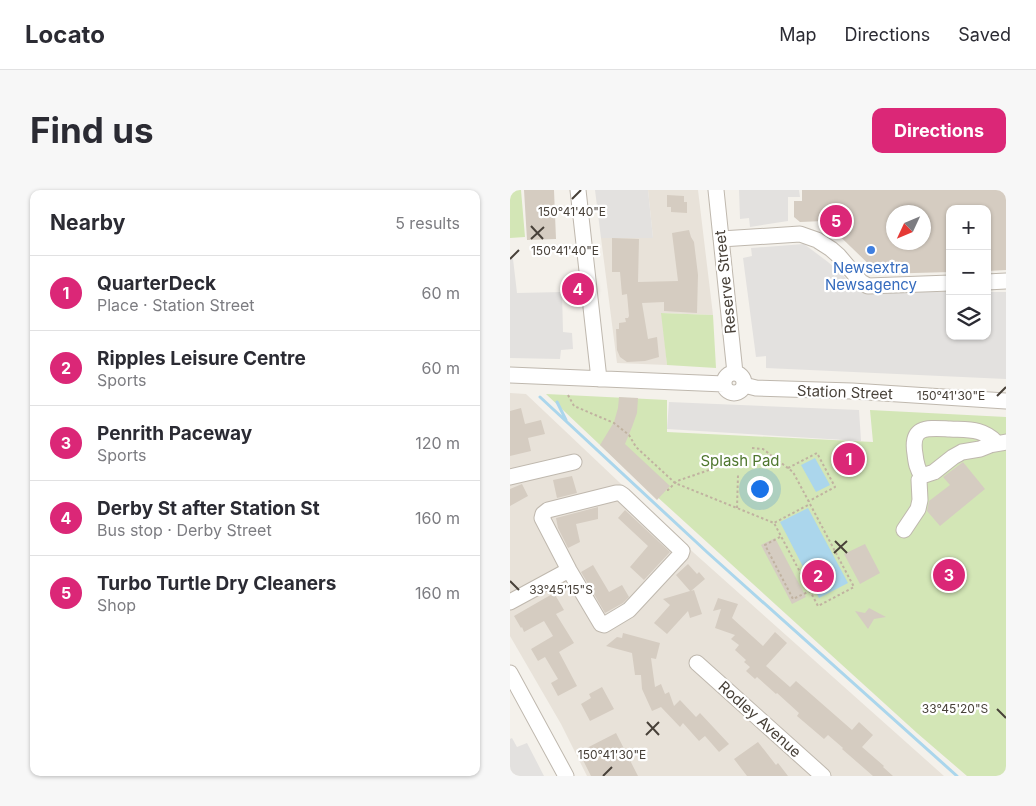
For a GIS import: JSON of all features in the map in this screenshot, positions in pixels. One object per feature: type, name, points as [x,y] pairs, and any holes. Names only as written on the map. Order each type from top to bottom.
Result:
[{"type":"street","points":[[578,190],[599,379]]},
{"type":"street","name":"Reserve Street","points":[[716,190],[735,381]]},
{"type":"street","points":[[721,239],[800,234],[818,240],[839,256],[861,282],[868,286],[946,284]]},
{"type":"street","points":[[991,282],[1006,281]]},
{"type":"street","name":"Station Street","points":[[510,376],[735,381],[756,388],[852,391],[1006,400]]},
{"type":"street","points":[[922,476],[918,470],[913,444],[914,438],[920,431],[933,428],[979,431],[1001,443]]},
{"type":"street","points":[[904,530],[918,509],[920,500],[919,480],[922,476],[934,472],[962,452],[1001,443]]},
{"type":"street","points":[[510,477],[574,462]]},
{"type":"street","points":[[620,492],[682,550],[681,554],[629,610],[605,625],[601,624],[569,570],[542,520],[543,514],[548,510],[620,492]]},
{"type":"street","points":[[510,602],[569,570]]},
{"type":"street","name":"Rodley Avenue","points":[[697,663],[823,776]]},
{"type":"street","points":[[510,673],[566,776]]},
{"type":"path","points":[[568,395],[574,406],[614,424],[629,435],[636,447],[676,483],[774,523],[818,606],[854,586],[793,472],[763,448],[752,448]]},
{"type":"path","points":[[774,523],[835,488],[817,453],[788,468]]},
{"type":"path","points":[[667,490],[677,481],[718,468]]},
{"type":"path","points":[[737,508],[738,476]]},
{"type":"path","points":[[781,536],[765,545],[789,592],[793,599],[810,591]]},
{"type":"shaded area","points":[[595,190],[648,190],[653,238],[601,238]]},
{"type":"shaded area","points":[[648,190],[698,190],[713,315],[662,313],[667,365],[617,363],[601,238],[653,238]]},
{"type":"shaded area","points":[[739,190],[799,190],[800,197],[788,197],[788,221],[750,227],[749,218],[740,219]]},
{"type":"shaded area","points":[[804,244],[828,262],[860,291],[946,292],[946,340],[991,340],[991,292],[1006,292],[1006,379],[766,368],[766,356],[756,357],[743,258],[752,256],[751,248]]},
{"type":"shaded area","points":[[510,259],[513,259],[517,293],[562,292],[563,332],[572,333],[573,349],[561,350],[560,359],[510,358]]},
{"type":"shaded area","points":[[510,393],[526,394],[694,553],[944,776],[587,776],[561,724],[510,636]]},
{"type":"shaded area","points":[[669,402],[859,410],[861,441],[667,429]]},
{"type":"shaded area","points":[[512,738],[517,747],[527,743],[544,776],[510,776],[510,739]]},
{"type":"green space","points":[[510,190],[521,190],[525,237],[510,238]]},
{"type":"green space","points":[[661,313],[713,315],[716,368],[667,365]]},
{"type":"green space","name":"Splash Pad","points":[[546,394],[667,400],[667,432],[873,442],[870,410],[1006,417],[1006,776],[967,776],[917,733]]},
{"type":"water","points":[[815,458],[830,485],[816,492],[801,465]]},
{"type":"water","points":[[808,508],[848,583],[819,598],[780,522]]},
{"type":"building","points":[[524,190],[554,190],[556,239],[527,240]]},
{"type":"building","points":[[802,190],[1006,190],[1006,270],[991,271],[991,205],[946,205],[946,272],[879,274],[824,221],[800,222],[794,217],[794,201],[802,201]]},
{"type":"building","points":[[667,195],[684,196],[684,202],[687,202],[687,213],[671,212],[671,207],[667,207]]},
{"type":"building","points":[[689,230],[694,242],[698,275],[697,313],[664,311],[664,302],[642,303],[648,339],[657,337],[659,357],[645,361],[627,362],[620,357],[617,350],[616,329],[619,329],[619,323],[626,322],[625,318],[629,316],[627,294],[622,295],[620,272],[612,272],[612,238],[639,239],[638,282],[678,281],[672,233]]},
{"type":"building","points":[[619,397],[638,398],[637,413],[625,444],[670,486],[657,500],[600,445],[614,422]]},
{"type":"building","points":[[521,408],[525,424],[541,420],[545,434],[528,438],[531,451],[510,456],[510,411]]},
{"type":"building","points":[[856,443],[860,472],[842,474],[837,446]]},
{"type":"building","points":[[963,462],[985,489],[940,526],[927,511],[929,501],[950,485],[943,477]]},
{"type":"building","points":[[572,476],[577,493],[557,498],[553,480]]},
{"type":"building","points":[[522,484],[528,496],[510,506],[510,489]]},
{"type":"building","points":[[598,507],[598,519],[576,524],[580,542],[568,548],[558,528],[556,518]]},
{"type":"building","points":[[625,510],[670,552],[644,580],[630,567],[648,546],[618,518]]},
{"type":"building","points":[[775,538],[806,597],[792,604],[761,545]]},
{"type":"building","points":[[865,544],[880,573],[860,584],[844,554]]},
{"type":"building","points":[[688,564],[697,574],[699,572],[705,579],[691,591],[694,590],[702,614],[690,618],[688,611],[667,634],[654,623],[670,605],[663,599],[690,591],[676,575]]},
{"type":"building","points":[[593,565],[609,592],[622,585],[629,597],[623,603],[605,613],[581,572]]},
{"type":"building","points":[[554,593],[564,610],[556,614],[574,643],[559,652],[577,686],[558,696],[551,683],[558,679],[545,657],[538,661],[531,649],[553,636],[544,621],[524,632],[514,616]]},
{"type":"building","points":[[718,598],[738,604],[732,618],[763,646],[775,632],[787,643],[766,666],[790,687],[796,681],[852,730],[859,722],[873,735],[862,747],[893,776],[873,776],[828,735],[824,739],[797,716],[799,713],[777,693],[746,671],[750,667],[744,662],[746,660],[735,650],[739,645],[731,639],[735,635],[715,628],[721,609],[713,611]]},
{"type":"building","points":[[869,608],[886,617],[874,619],[868,629],[855,611],[865,613]]},
{"type":"building","points":[[623,633],[660,643],[656,659],[651,658],[655,687],[661,684],[665,694],[669,692],[674,706],[680,700],[696,717],[700,713],[729,744],[719,752],[705,736],[699,741],[683,723],[680,727],[661,707],[652,711],[642,689],[641,675],[635,675],[632,653],[606,646],[617,637],[622,638]]},
{"type":"building","points":[[602,687],[614,709],[590,721],[581,704],[591,698],[589,694]]},
{"type":"building","points":[[616,733],[638,776],[591,776],[579,752]]},
{"type":"building","points":[[758,742],[776,765],[778,763],[788,776],[747,776],[734,759]]},
{"type":"waterway","points":[[540,397],[708,553],[957,776]]},
{"type":"waterway","points":[[557,402],[566,420]]},
{"type":"place","name":"Turbo Turtle Dry Cleaners","points":[[836,221]]},
{"type":"place","name":"Newsextra Newsagency","points":[[871,250]]},
{"type":"place","name":"Derby St after Station St","points":[[578,289]]},
{"type":"place","name":"QuarterDeck","points":[[849,459]]},
{"type":"place","name":"Penrith Paceway","points":[[949,575]]},
{"type":"place","name":"Ripples Leisure Centre","points":[[818,576]]}]
